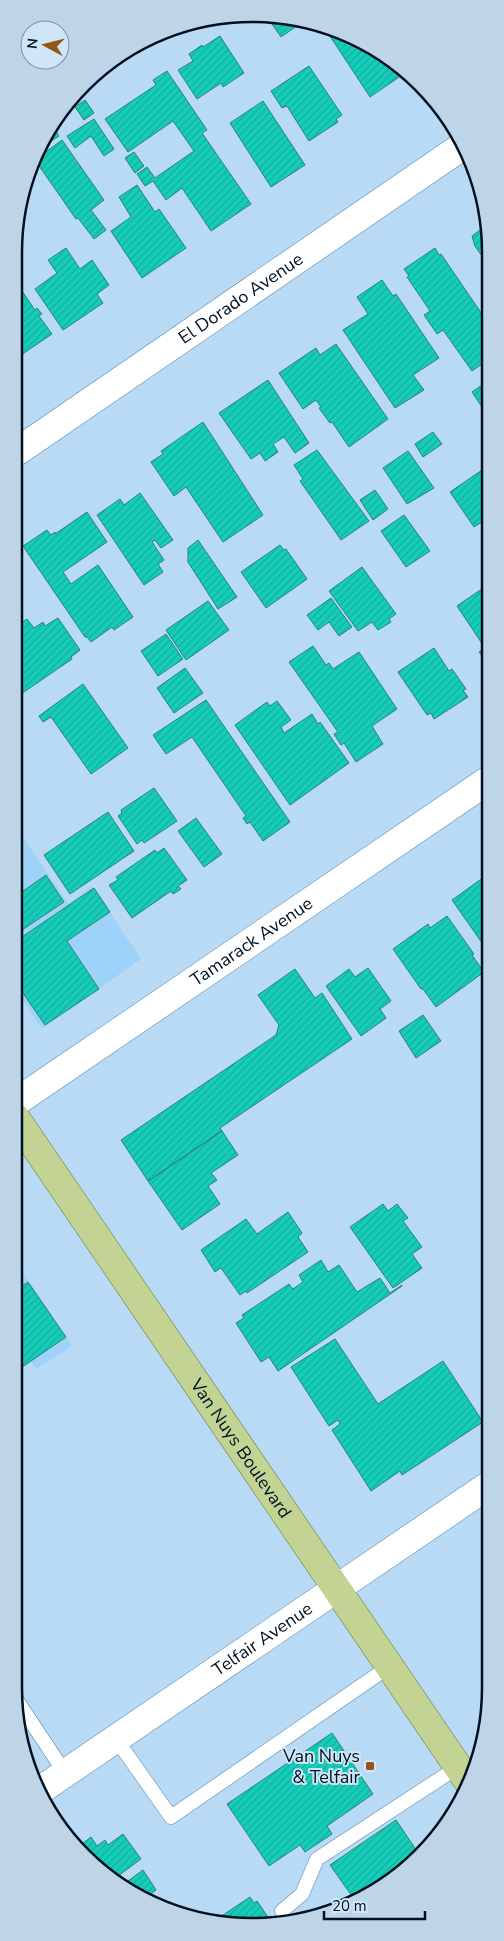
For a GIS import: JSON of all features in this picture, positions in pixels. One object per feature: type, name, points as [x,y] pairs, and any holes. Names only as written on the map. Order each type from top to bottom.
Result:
[{"type":"main road","name":"Van Nuys Boulevard","points":[[22,1126],[463,1773]]},
{"type":"street","name":"El Dorado Avenue","points":[[22,448],[458,149]]},
{"type":"street","name":"Tamarack Avenue","points":[[22,1098],[482,784]]},
{"type":"street","name":"Telfair Avenue","points":[[44,1787],[482,1490]]},
{"type":"lane","points":[[116,1739],[171,1817],[390,1666]]},
{"type":"lane","points":[[23,1711],[65,1773]]},
{"type":"lane","points":[[282,1911],[302,1894],[317,1859],[463,1773]]},
{"type":"shaded area","points":[[22,836],[68,903],[92,886],[141,959],[42,1029],[22,999]]},
{"type":"shaded area","points":[[22,1271],[72,1346],[36,1369],[25,1352],[22,1354]]},
{"type":"building","points":[[272,23],[296,27],[281,37]]},
{"type":"building","points":[[220,36],[244,73],[223,87],[221,83],[197,99],[178,70],[193,61],[189,54]]},
{"type":"building","points":[[330,37],[367,53],[400,76],[370,97]]},
{"type":"building","points":[[309,66],[342,115],[336,119],[338,122],[309,141],[287,106],[282,108],[271,91]]},
{"type":"building","points":[[167,71],[207,130],[202,133],[251,204],[211,231],[182,188],[166,200],[153,181],[145,186],[137,174],[147,167],[155,178],[194,151],[173,121],[128,152],[105,119],[156,85],[153,80]]},
{"type":"building","points":[[85,100],[94,113],[84,120],[75,107]]},
{"type":"building","points":[[263,101],[305,165],[271,187],[230,123]]},
{"type":"building","points":[[94,119],[114,149],[104,156],[91,136],[75,148],[67,136]]},
{"type":"building","points":[[56,132],[59,136],[51,141]]},
{"type":"building","points":[[62,140],[104,200],[91,210],[106,230],[94,239],[78,218],[76,219],[39,166],[45,153]]},
{"type":"building","points":[[134,152],[144,166],[135,173],[125,158]]},
{"type":"building","points":[[137,185],[155,212],[159,209],[186,248],[142,278],[111,231],[131,217],[119,197]]},
{"type":"building","points":[[481,230],[482,256],[475,246],[472,236]]},
{"type":"building","points":[[66,248],[80,269],[92,260],[109,285],[97,294],[103,303],[63,330],[35,289],[57,273],[48,260]]},
{"type":"building","points":[[435,248],[439,255],[441,254],[482,314],[482,364],[472,371],[443,330],[437,334],[424,315],[430,311],[407,277],[409,276],[404,269]]},
{"type":"building","points":[[382,280],[393,296],[396,294],[439,358],[413,375],[424,390],[395,408],[343,330],[368,314],[357,297]]},
{"type":"building","points":[[22,291],[35,310],[37,308],[42,314],[39,316],[52,334],[22,354]]},
{"type":"building","points":[[336,344],[388,419],[349,447],[332,422],[330,423],[319,408],[321,407],[316,400],[303,409],[279,373],[316,348],[320,355]]},
{"type":"building","points":[[268,380],[309,443],[295,453],[284,437],[273,444],[278,452],[265,461],[260,453],[251,459],[219,413]]},
{"type":"building","points":[[482,385],[482,407],[472,392]]},
{"type":"building","points":[[203,422],[263,515],[223,542],[186,487],[174,496],[151,462],[163,454],[161,451]]},
{"type":"building","points":[[433,432],[442,444],[423,457],[415,444]]},
{"type":"building","points":[[317,450],[369,521],[341,540],[300,481],[303,479],[294,465]]},
{"type":"building","points":[[408,451],[434,488],[407,504],[383,468]]},
{"type":"building","points":[[482,470],[482,522],[474,527],[450,492]]},
{"type":"building","points":[[375,490],[388,509],[373,520],[360,500]]},
{"type":"building","points":[[140,493],[173,540],[161,548],[155,540],[152,542],[164,560],[158,564],[163,572],[144,585],[97,515],[120,499],[124,505]]},
{"type":"building","points":[[87,512],[107,542],[63,572],[71,584],[98,565],[133,617],[114,630],[112,627],[91,642],[85,637],[23,546],[47,530],[51,535],[55,532],[55,534]]},
{"type":"building","points":[[404,515],[430,551],[406,567],[381,531]]},
{"type":"building","points":[[198,540],[237,597],[218,609],[188,562],[188,548]]},
{"type":"building","points":[[280,545],[284,550],[286,549],[307,579],[266,608],[241,572]]},
{"type":"building","points":[[362,567],[396,614],[389,619],[391,622],[378,630],[372,622],[358,631],[329,591]]},
{"type":"building","points":[[482,589],[482,644],[457,606]]},
{"type":"building","points":[[331,598],[352,627],[339,636],[329,622],[318,630],[307,615]]},
{"type":"building","points":[[208,601],[229,630],[186,660],[166,630]]},
{"type":"building","points":[[58,618],[80,650],[71,657],[72,659],[22,693],[22,622],[27,619],[34,628],[43,622],[45,626]]},
{"type":"building","points":[[166,634],[183,659],[158,676],[141,651]]},
{"type":"building","points":[[313,646],[326,665],[329,663],[333,669],[359,652],[397,709],[372,726],[383,744],[356,762],[344,743],[341,745],[334,734],[338,732],[289,662]]},
{"type":"building","points":[[434,648],[449,671],[452,669],[466,689],[463,690],[468,697],[434,719],[431,713],[427,715],[398,672]]},
{"type":"building","points":[[185,668],[203,693],[174,713],[157,688]]},
{"type":"building","points":[[83,684],[128,748],[91,774],[51,717],[43,722],[39,716]]},
{"type":"building","points":[[206,700],[290,822],[263,841],[250,822],[247,824],[243,818],[246,816],[192,737],[166,754],[153,735]]},
{"type":"building","points":[[277,701],[291,720],[281,727],[284,733],[312,714],[318,724],[320,722],[349,763],[290,805],[235,725],[267,702],[270,706]]},
{"type":"building","points":[[154,788],[177,821],[144,843],[142,840],[137,844],[118,816],[122,813],[121,810]]},
{"type":"building","points":[[108,812],[134,851],[70,894],[44,855]]},
{"type":"building","points":[[196,818],[222,854],[204,867],[178,831]]},
{"type":"building","points":[[164,848],[187,880],[178,886],[181,889],[173,894],[171,891],[132,918],[109,885],[118,880],[116,877],[155,850],[157,853]]},
{"type":"building","points":[[46,875],[64,902],[22,930],[22,892]]},
{"type":"building","points":[[482,879],[482,943],[452,900]]},
{"type":"building","points":[[94,888],[110,912],[67,941],[99,989],[45,1025],[22,992],[22,937]]},
{"type":"building","points":[[447,916],[474,954],[472,955],[482,969],[482,973],[436,1007],[393,949],[428,924],[430,928]]},
{"type":"building","points":[[368,968],[391,1001],[380,1009],[386,1018],[361,1036],[326,986],[349,969],[355,977]]},
{"type":"building","points":[[295,969],[315,998],[322,993],[352,1039],[220,1128],[222,1131],[148,1181],[121,1140],[276,1035],[279,1025],[258,995]]},
{"type":"building","points":[[423,1015],[441,1041],[416,1058],[399,1031]]},
{"type":"building","points":[[222,1131],[238,1155],[211,1173],[217,1180],[208,1186],[220,1204],[182,1230],[148,1181]]},
{"type":"building","points":[[383,1204],[388,1211],[397,1204],[408,1218],[403,1221],[422,1247],[412,1254],[422,1268],[393,1288],[350,1227]]},
{"type":"building","points":[[288,1212],[302,1233],[298,1237],[308,1252],[247,1293],[246,1291],[240,1295],[221,1268],[215,1272],[201,1250],[246,1219],[257,1234]]},
{"type":"building","points":[[321,1260],[328,1272],[339,1265],[357,1292],[380,1278],[390,1293],[402,1286],[278,1371],[269,1357],[261,1362],[236,1323],[244,1318],[242,1315],[289,1284],[293,1289],[303,1282],[299,1275]]},
{"type":"building","points":[[28,1282],[66,1337],[22,1367],[22,1286]]},
{"type":"building","points":[[335,1339],[378,1404],[443,1361],[482,1423],[402,1475],[400,1471],[371,1491],[332,1430],[340,1424],[338,1420],[329,1426],[291,1367]]},
{"type":"building","points":[[332,1733],[373,1794],[327,1826],[332,1834],[305,1852],[300,1845],[269,1866],[227,1804]]},
{"type":"building","points":[[396,1820],[416,1849],[380,1880],[352,1896],[330,1865]]},
{"type":"building","points":[[123,1834],[141,1859],[118,1876],[83,1844],[91,1837],[97,1846],[105,1840],[108,1845]]},
{"type":"building","points":[[143,1870],[156,1890],[150,1895],[128,1881]]},
{"type":"building","points":[[250,1897],[254,1903],[257,1901],[269,1918],[237,1918],[220,1917]]},
{"type":"place","name":"Van Nuys & Telfair","points":[[370,1766]]}]
